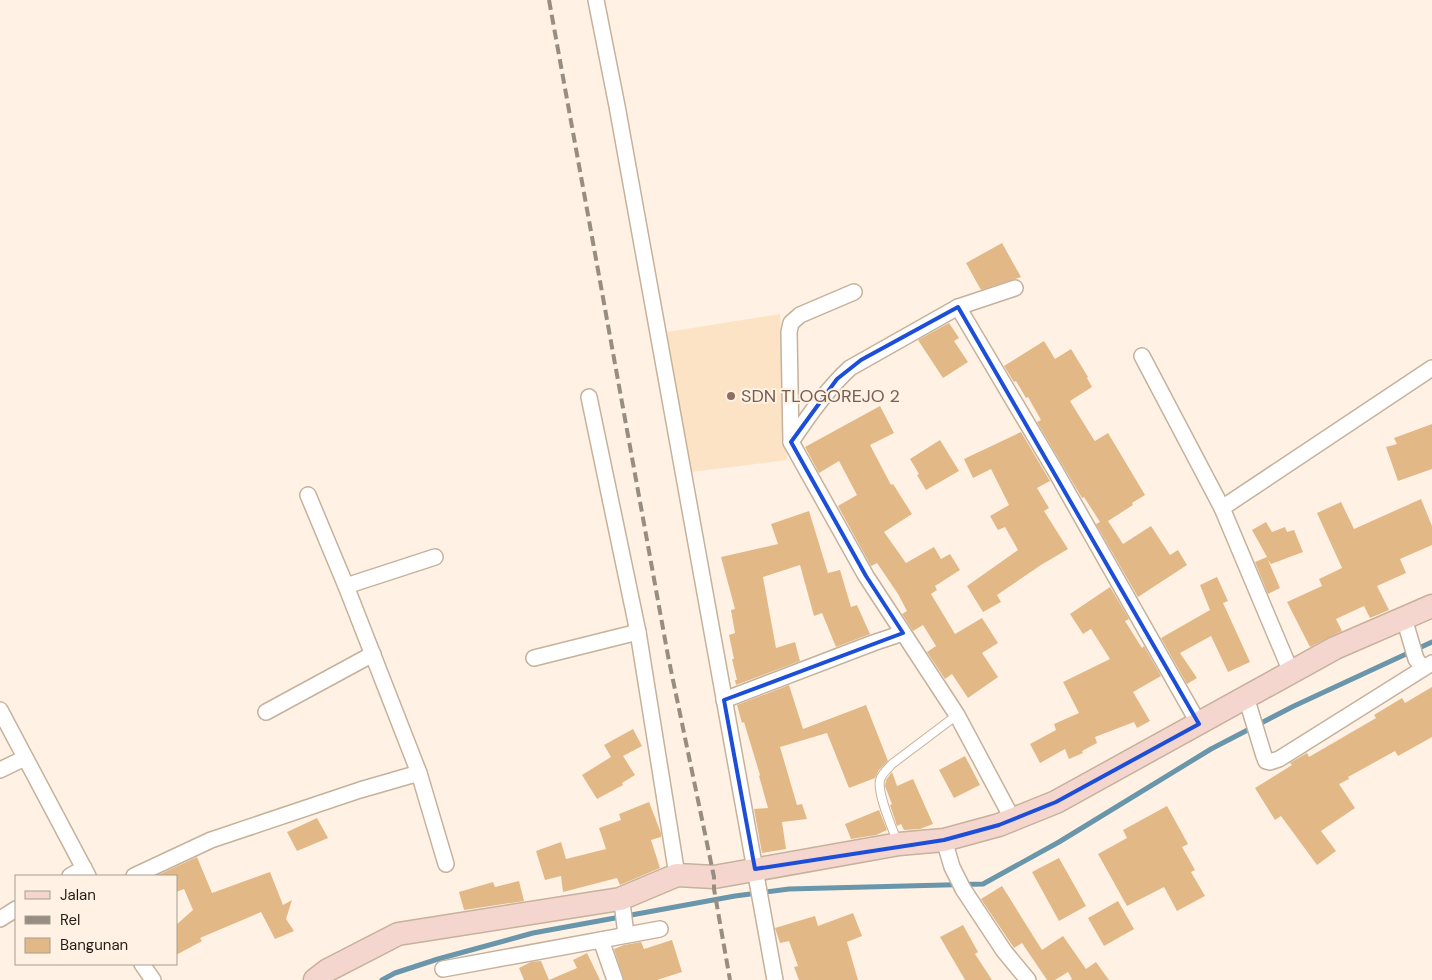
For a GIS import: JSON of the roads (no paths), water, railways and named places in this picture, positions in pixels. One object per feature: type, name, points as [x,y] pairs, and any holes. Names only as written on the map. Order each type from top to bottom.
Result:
[{"type":"main road","points":[[315,980],[328,970],[398,934],[621,900],[677,876],[714,877],[898,844],[944,840],[999,825],[1056,802],[1199,724],[1248,706],[1291,672],[1335,648],[1406,623],[1432,606]]},
{"type":"street","points":[[596,0],[617,106],[775,980]]},
{"type":"street","points":[[791,442],[828,391],[850,368],[958,307],[1015,288]]},
{"type":"street","points":[[854,292],[800,314],[791,323],[789,332],[791,442],[866,576],[957,715],[1012,820]]},
{"type":"street","points":[[958,307],[1056,472],[1199,724]]},
{"type":"street","points":[[1142,356],[1222,508],[1291,672]]},
{"type":"street","points":[[1222,508],[1430,374]]},
{"type":"street","points":[[589,397],[638,632],[677,876]]},
{"type":"street","points":[[308,495],[346,586],[419,773],[446,864]]},
{"type":"street","points":[[346,586],[435,557]]},
{"type":"street","points":[[1248,706],[1266,760],[1270,762],[1279,759],[1424,663],[1406,623]]},
{"type":"street","points":[[534,658],[638,632]]},
{"type":"street","points":[[724,700],[903,633]]},
{"type":"street","points":[[266,712],[373,654]]},
{"type":"street","points":[[0,710],[86,872]]},
{"type":"street","points":[[0,770],[25,758]]},
{"type":"street","points":[[136,875],[211,840],[351,793],[419,773]]},
{"type":"street","points":[[944,840],[952,867],[962,889],[1004,951],[1028,980]]},
{"type":"street","points":[[621,900],[625,929]]},
{"type":"street","points":[[0,919],[15,910]]},
{"type":"street","points":[[443,969],[601,940],[625,929],[660,929]]},
{"type":"street","points":[[601,940],[615,980]]},
{"type":"street","points":[[143,965],[153,980]]},
{"type":"lane","points":[[898,844],[880,791],[880,781],[883,773],[892,764],[957,715]]},
{"type":"waterway","points":[[382,980],[395,973],[438,959],[533,933],[735,896],[789,889],[983,884],[1059,842],[1211,749],[1294,706],[1432,642]]},
{"type":"railway","points":[[549,0],[668,656],[714,877],[714,889],[730,980]]},
{"type":"place","name":"SDN TLOGOREJO 2","points":[[731,396]]}]
